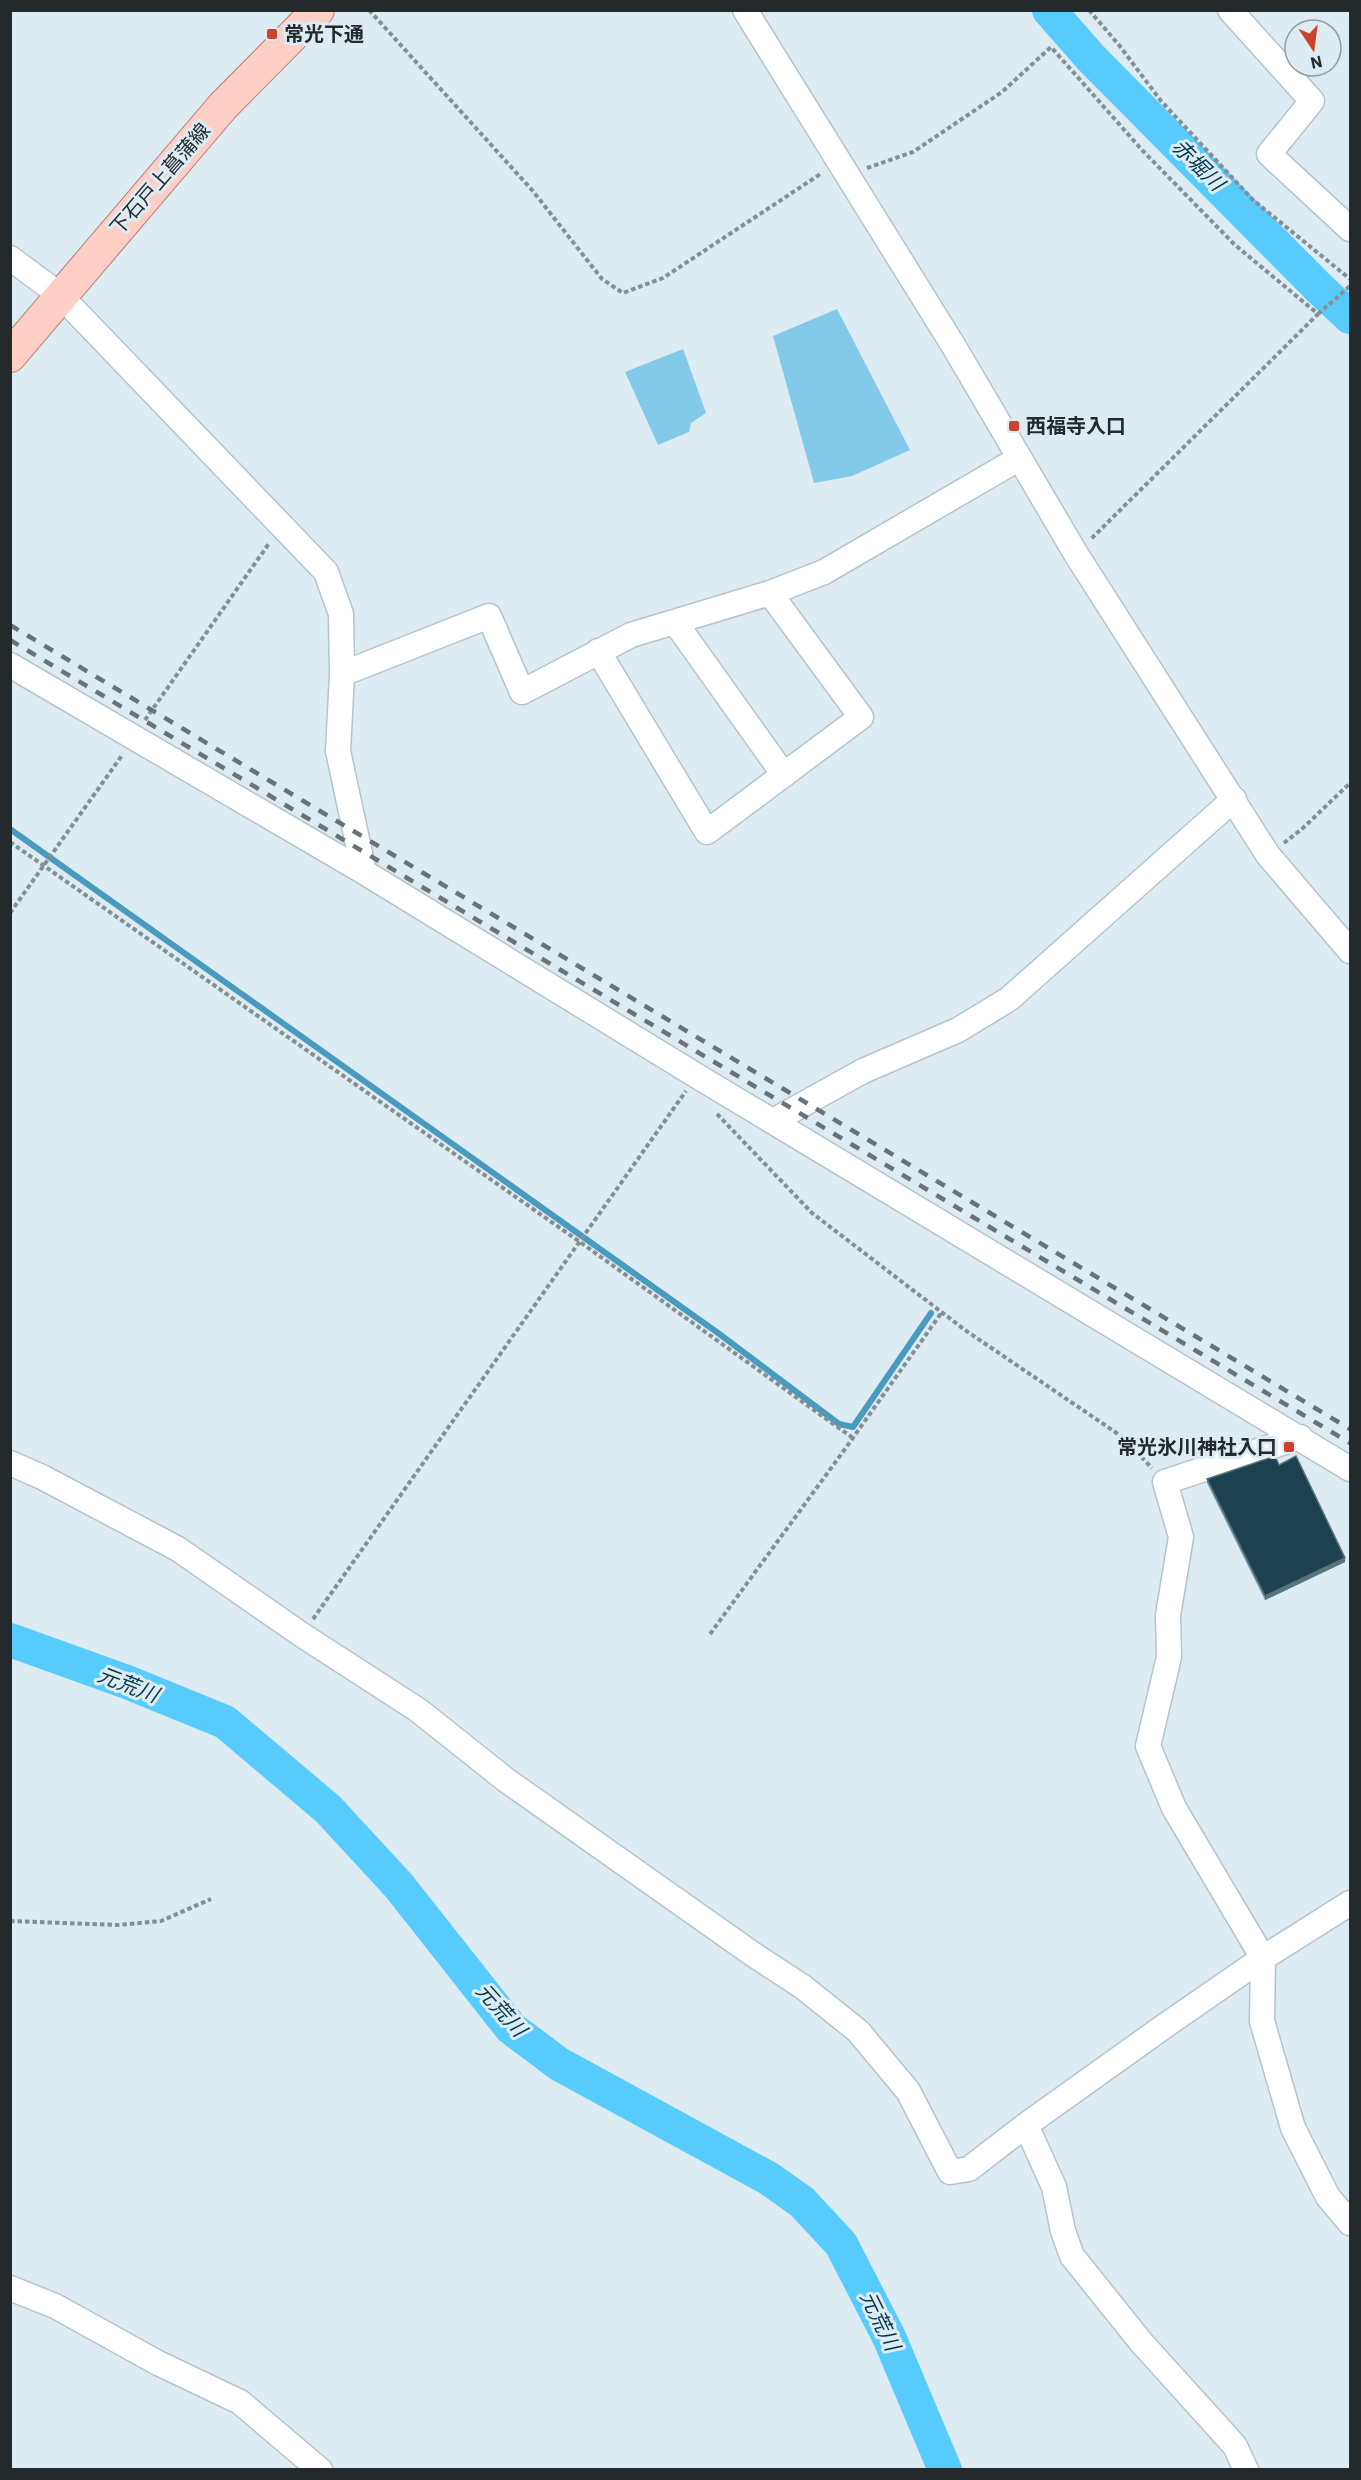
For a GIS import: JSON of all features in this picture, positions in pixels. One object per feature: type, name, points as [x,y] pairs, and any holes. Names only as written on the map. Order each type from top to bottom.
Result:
[{"type":"main road","name":"下石戸上菖蒲線","points":[[10,356],[222,106],[318,10]]},
{"type":"street","points":[[745,10],[953,345],[1017,459],[1268,855],[1350,951]]},
{"type":"street","points":[[1230,10],[1312,101],[1269,154],[1350,229]]},
{"type":"street","points":[[10,258],[60,296],[326,572],[341,614],[342,674],[338,751],[364,872]]},
{"type":"street","points":[[342,674],[489,616],[522,692],[631,635],[770,593],[825,572],[1017,459]]},
{"type":"street","points":[[598,651],[707,832],[861,717],[770,593]]},
{"type":"street","points":[[675,622],[784,775]]},
{"type":"street","points":[[10,665],[364,872],[697,1076],[1349,1466]]},
{"type":"street","points":[[773,1121],[863,1071],[958,1030],[1009,999],[1234,799]]},
{"type":"street","points":[[1300,1437],[1164,1482],[1181,1537],[1168,1615],[1169,1657],[1148,1746],[1174,1808],[1263,1958],[1262,2021],[1293,2128],[1328,2197],[1350,2223]]},
{"type":"street","points":[[10,1463],[42,1477],[178,1549],[302,1635],[418,1710],[506,1780],[753,1955],[803,1987],[858,2031],[908,2091],[928,2125],[950,2172],[969,2169],[1026,2125],[1263,1958],[1350,1904]]},
{"type":"street","points":[[1026,2125],[1054,2187],[1063,2231],[1072,2256],[1141,2342],[1234,2446],[1246,2469]]},
{"type":"street","points":[[10,2288],[55,2306],[158,2363],[240,2402],[320,2469]]},
{"type":"path","points":[[369,10],[532,190],[602,279],[623,293],[663,278],[842,169],[913,152],[1002,92],[1051,47],[1142,150],[1236,245],[1317,314]]},
{"type":"path","points":[[1089,10],[1119,45],[1161,101],[1253,200],[1350,279]]},
{"type":"path","points":[[1076,554],[1317,314],[1350,286]]},
{"type":"path","points":[[10,913],[281,526]]},
{"type":"path","points":[[1268,855],[1303,828],[1350,783]]},
{"type":"path","points":[[10,842],[580,1242],[853,1438]]},
{"type":"path","points":[[302,1635],[697,1076]]},
{"type":"path","points":[[715,1112],[812,1213],[942,1312],[1121,1436],[1164,1482]]},
{"type":"path","points":[[710,1634],[942,1312]]},
{"type":"path","points":[[10,1921],[118,1925],[161,1922],[211,1899]]},
{"type":"shaded area","points":[[837,309],[910,450],[852,476],[814,483],[773,336]]},
{"type":"shaded area","points":[[683,349],[706,413],[691,423],[689,432],[658,445],[625,372]]},
{"type":"building","points":[[1275,1456],[1279,1465],[1296,1456],[1345,1558],[1265,1596],[1207,1479]]},
{"type":"waterway","name":"赤堀川","points":[[1049,10],[1091,58],[1350,317]]},
{"type":"waterway","points":[[10,829],[718,1333],[839,1424],[853,1427],[931,1313]]},
{"type":"waterway","name":"元荒川","points":[[10,1640],[127,1682],[225,1722],[328,1809],[399,1886],[511,2028],[559,2064],[768,2178],[802,2202],[841,2244],[889,2337],[945,2470]]},
{"type":"railway","points":[[10,625],[1350,1429]]},
{"type":"railway","points":[[10,640],[1350,1443]]},
{"type":"place","name":"常光下通","points":[[272,34]]},
{"type":"place","name":"西福寺入口","points":[[1014,426]]},
{"type":"place","name":"常光氷川神社入口","points":[[1289,1447]]}]
